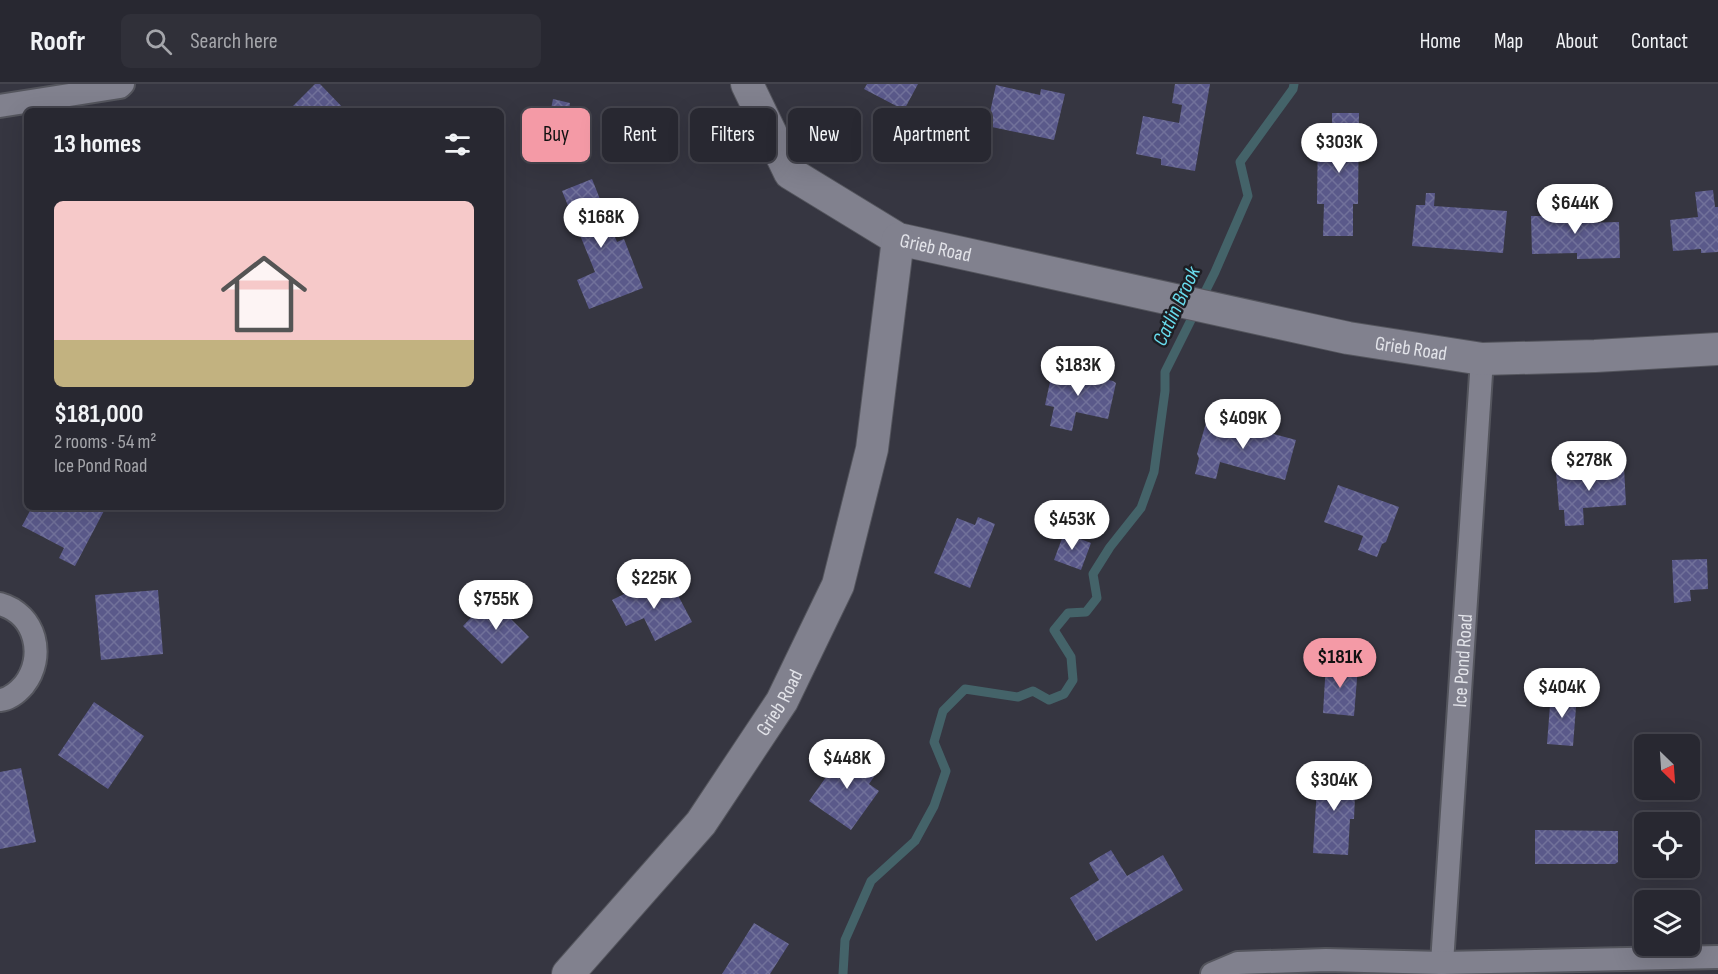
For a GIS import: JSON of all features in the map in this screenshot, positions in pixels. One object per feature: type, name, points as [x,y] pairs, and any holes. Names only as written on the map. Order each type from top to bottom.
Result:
[{"type":"main road","points":[[747,84],[790,172],[898,238]]},
{"type":"main road","name":"Grieb Road","points":[[568,974],[701,823],[782,701],[838,585],[872,449],[898,238],[1348,338],[1482,359],[1718,349]]},
{"type":"street","points":[[0,106],[120,87],[123,84]]},
{"type":"street","name":"Ice Pond Road","points":[[1442,963],[1482,359]]},
{"type":"street","points":[[0,604],[8,606],[22,616],[32,629],[37,645],[36,662],[30,677],[20,690],[0,700]]},
{"type":"street","points":[[1212,974],[1238,963],[1326,960],[1442,963],[1718,957]]},
{"type":"building","points":[[315,84],[320,84],[343,108],[291,108]]},
{"type":"building","points":[[867,84],[918,84],[905,108],[900,108],[864,89]]},
{"type":"building","points":[[1175,84],[1210,84],[1195,171],[1161,165],[1161,159],[1136,154],[1143,116],[1179,123],[1182,105],[1172,103]]},
{"type":"building","points":[[996,85],[1040,95],[1041,89],[1065,94],[1054,140],[991,127],[991,108]]},
{"type":"building","points":[[553,99],[570,103],[569,108],[551,108]]},
{"type":"building","points":[[1332,113],[1359,113],[1358,204],[1353,204],[1353,236],[1323,236],[1324,204],[1317,204],[1318,129],[1332,130]]},
{"type":"building","points":[[592,179],[617,242],[624,239],[643,288],[589,309],[577,280],[595,272],[562,191]]},
{"type":"building","points":[[1713,190],[1715,207],[1718,207],[1718,252],[1701,253],[1701,249],[1673,251],[1670,220],[1698,217],[1695,192]]},
{"type":"building","points":[[1426,193],[1435,193],[1434,206],[1507,211],[1503,253],[1412,246],[1416,205],[1425,205]]},
{"type":"building","points":[[1561,200],[1576,200],[1577,223],[1619,222],[1620,258],[1577,259],[1577,253],[1532,254],[1531,216],[1561,216]]},
{"type":"building","points":[[1053,368],[1116,383],[1108,419],[1076,412],[1072,431],[1050,426],[1054,407],[1045,405]]},
{"type":"building","points":[[1208,416],[1296,440],[1285,480],[1220,462],[1216,479],[1195,474],[1199,458],[1197,454]]},
{"type":"building","points":[[1624,467],[1626,505],[1583,508],[1584,525],[1565,526],[1564,510],[1559,510],[1556,472]]},
{"type":"building","points":[[1338,485],[1399,507],[1386,542],[1382,544],[1377,557],[1358,550],[1363,536],[1324,522]]},
{"type":"building","points":[[30,510],[104,510],[75,566],[59,558],[64,548],[22,526]]},
{"type":"building","points":[[978,517],[995,524],[970,588],[934,573],[957,518],[975,525]]},
{"type":"building","points":[[1064,533],[1091,543],[1081,570],[1054,560]]},
{"type":"building","points":[[1707,559],[1708,589],[1690,590],[1691,601],[1674,603],[1672,560]]},
{"type":"building","points":[[670,580],[692,622],[655,641],[644,618],[626,626],[612,600],[632,590],[636,597]]},
{"type":"building","points":[[158,590],[163,654],[101,660],[95,595]]},
{"type":"building","points":[[490,598],[529,637],[502,664],[463,626]]},
{"type":"building","points":[[1326,663],[1358,666],[1354,716],[1323,713]]},
{"type":"building","points":[[1551,692],[1577,694],[1573,746],[1547,744]]},
{"type":"building","points":[[94,702],[144,736],[108,789],[58,755]]},
{"type":"building","points":[[846,749],[878,771],[869,784],[879,791],[851,830],[809,801]]},
{"type":"building","points":[[21,768],[36,842],[0,849],[0,772]]},
{"type":"building","points":[[1318,771],[1356,773],[1354,819],[1350,819],[1348,855],[1313,853]]},
{"type":"building","points":[[1535,830],[1618,831],[1618,862],[1615,864],[1535,864]]},
{"type":"building","points":[[1111,850],[1127,876],[1163,855],[1183,890],[1096,941],[1070,898],[1099,880],[1089,863]]},
{"type":"building","points":[[754,923],[789,944],[770,974],[722,974]]},
{"type":"waterway","name":"Catlin Brook","points":[[843,974],[845,940],[871,881],[915,841],[934,806],[946,771],[934,742],[943,711],[965,689],[1018,697],[1033,691],[1049,700],[1064,694],[1073,680],[1071,657],[1054,630],[1068,613],[1086,612],[1097,598],[1093,574],[1110,547],[1141,508],[1154,472],[1165,391],[1165,372],[1215,272],[1248,196],[1240,162],[1293,89],[1294,84]]}]
